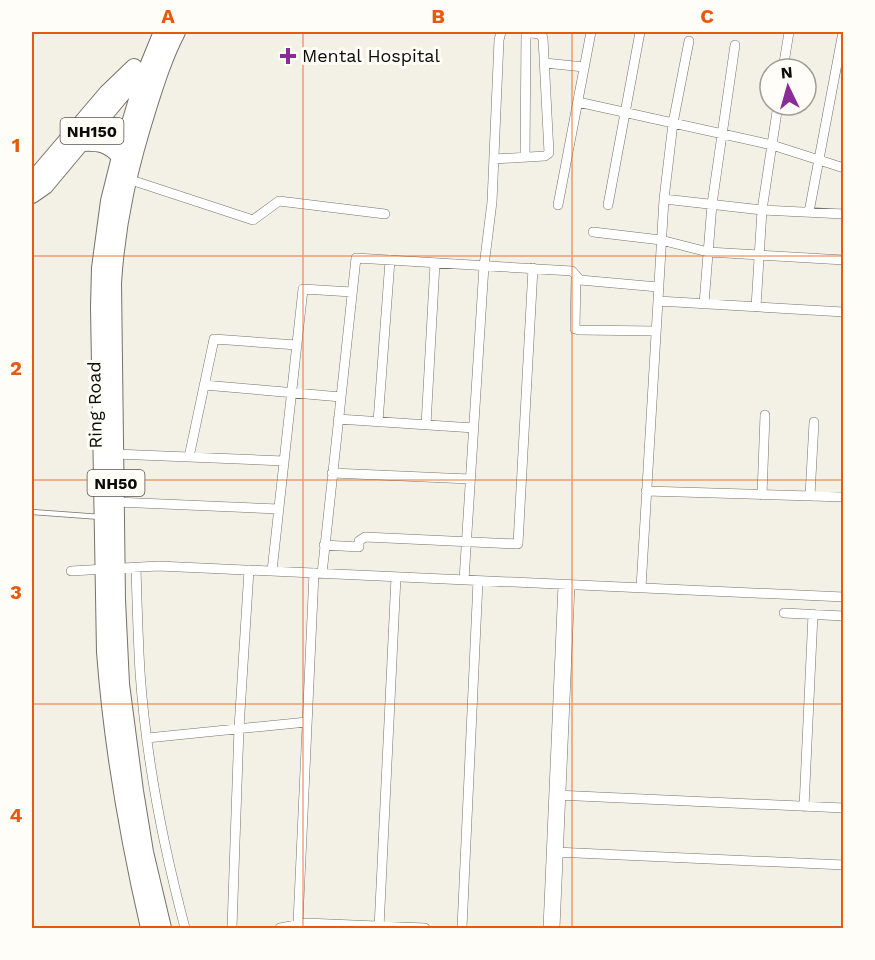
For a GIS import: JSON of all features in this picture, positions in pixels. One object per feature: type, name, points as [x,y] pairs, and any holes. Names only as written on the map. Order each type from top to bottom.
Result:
[{"type":"highway","name":"NH150","points":[[32,195],[45,186],[171,35]]},
{"type":"highway","name":"Ring Road","points":[[149,928],[136,871],[117,764],[105,652],[116,502],[113,282],[120,211],[171,35]]},
{"type":"highway","name":"NH150","points":[[32,181],[38,164],[107,93],[135,66],[149,62]]},
{"type":"highway","name":"Ring Road","points":[[149,62],[109,201],[100,268],[102,517],[132,768],[145,852],[163,928]]},
{"type":"highway","points":[[82,143],[105,145],[112,148],[120,157]]},
{"type":"street","points":[[464,580],[484,266],[492,202],[501,32]]},
{"type":"street","points":[[494,159],[525,158],[545,156],[549,153],[542,35],[526,32],[525,158]]},
{"type":"street","points":[[558,205],[591,32]]},
{"type":"street","points":[[608,205],[640,32]]},
{"type":"street","points":[[785,57],[789,32]]},
{"type":"street","points":[[809,212],[843,32]]},
{"type":"street","points":[[641,588],[664,199],[673,123],[689,41]]},
{"type":"street","points":[[704,304],[712,204],[724,135],[735,45]]},
{"type":"street","points":[[545,63],[584,68]]},
{"type":"street","points":[[578,102],[772,145],[843,168]]},
{"type":"street","points":[[756,307],[762,210],[776,117]]},
{"type":"street","points":[[128,179],[253,220],[279,201],[385,214]]},
{"type":"street","points":[[664,199],[762,210],[843,214]]},
{"type":"street","points":[[593,232],[661,240],[708,252],[759,253],[843,260]]},
{"type":"street","points":[[304,925],[307,722],[318,573],[333,473],[356,258],[572,271],[580,280],[658,287]]},
{"type":"street","points":[[378,422],[390,260]]},
{"type":"street","points":[[426,425],[435,262]]},
{"type":"street","points":[[324,545],[359,547],[359,541],[365,537],[518,544],[532,268]]},
{"type":"street","points":[[576,276],[574,326],[577,330],[656,331]]},
{"type":"street","points":[[273,572],[303,289],[352,292]]},
{"type":"street","points":[[658,301],[843,312]]},
{"type":"street","points":[[189,457],[214,339],[297,345]]},
{"type":"street","points":[[204,385],[341,397]]},
{"type":"street","points":[[762,495],[765,415]]},
{"type":"street","points":[[338,419],[474,428]]},
{"type":"street","points":[[810,496],[814,422]]},
{"type":"street","points":[[115,454],[284,461]]},
{"type":"street","points":[[333,473],[470,479]]},
{"type":"street","points":[[646,491],[843,497]]},
{"type":"street","points":[[116,502],[279,509]]},
{"type":"street","points":[[71,571],[158,566],[843,597]]},
{"type":"street","points":[[136,567],[140,673],[147,738],[158,808],[185,928]]},
{"type":"street","points":[[232,928],[239,728],[249,570]]},
{"type":"street","points":[[380,927],[396,577]]},
{"type":"street","points":[[462,928],[478,581]]},
{"type":"street","points":[[555,928],[555,852],[567,584]]},
{"type":"street","points":[[784,613],[843,616]]},
{"type":"street","points":[[804,807],[813,614]]},
{"type":"street","points":[[147,738],[307,722]]},
{"type":"street","points":[[557,795],[843,808]]},
{"type":"street","points":[[555,852],[843,864]]},
{"type":"street","points":[[548,928],[555,852]]},
{"type":"street","points":[[280,928],[304,925],[425,928]]},
{"type":"lane","points":[[32,512],[102,517]]},
{"type":"place","name":"Mental Hospital","points":[[288,56]]}]
